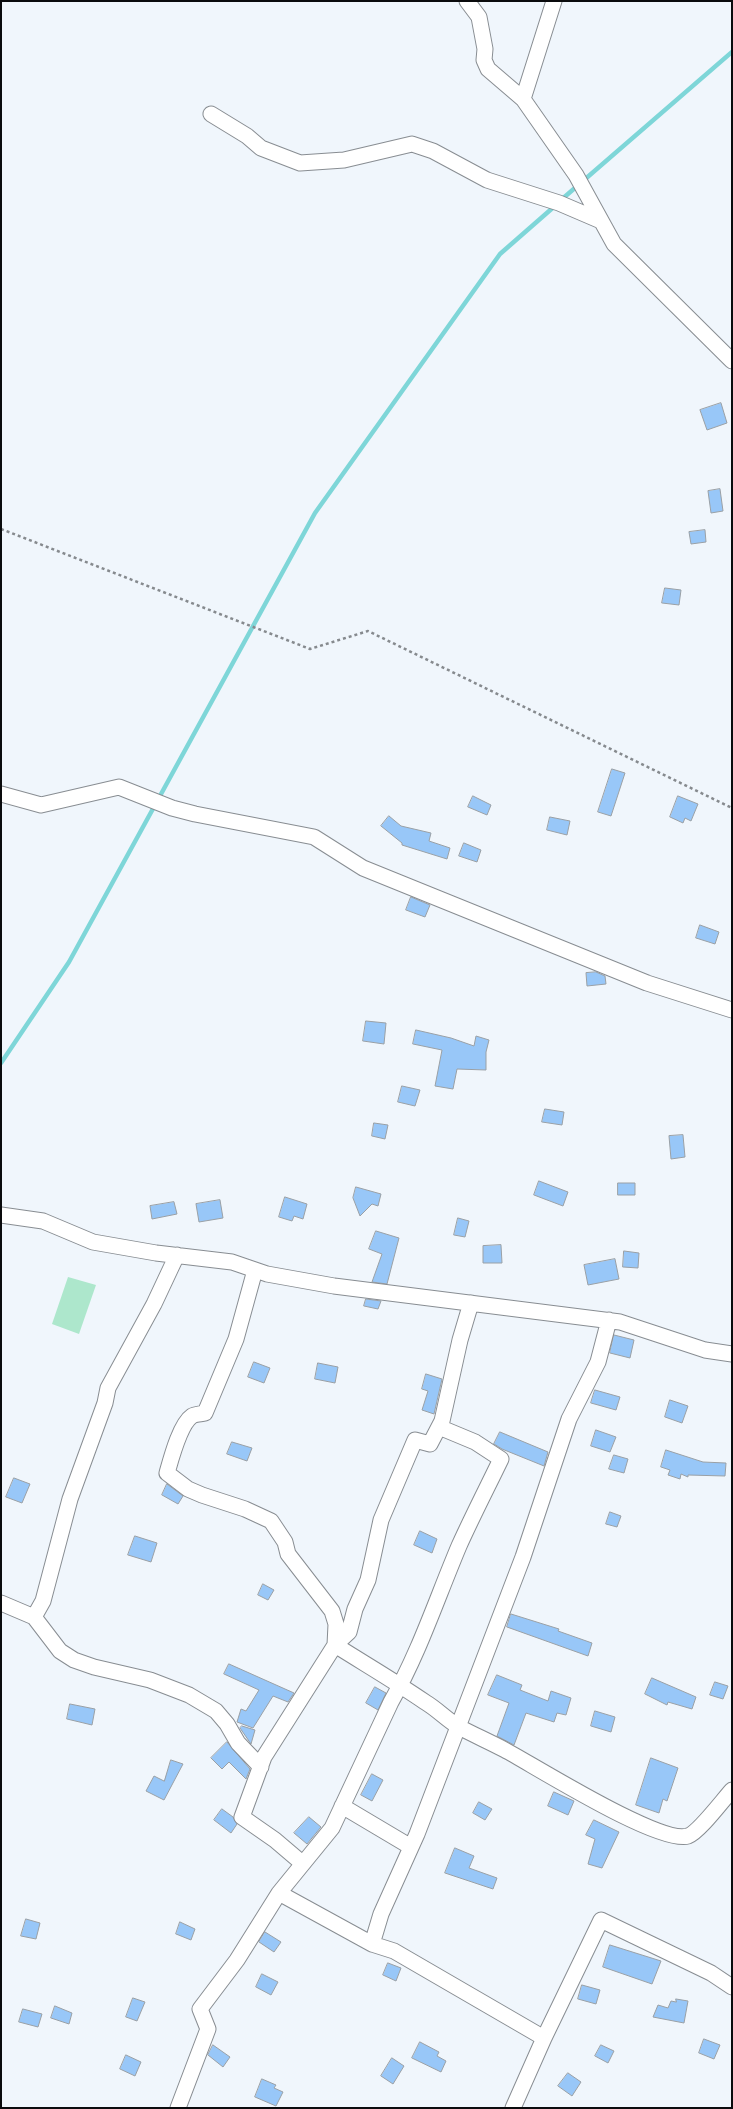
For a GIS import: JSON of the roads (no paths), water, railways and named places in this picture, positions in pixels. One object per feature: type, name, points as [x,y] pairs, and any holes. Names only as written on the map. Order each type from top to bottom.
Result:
[{"type":"street","points":[[468,1],[479,17],[486,49],[484,60],[488,69],[523,99],[576,175],[614,244],[732,361]]},
{"type":"street","points":[[523,99],[554,1]]},
{"type":"street","points":[[211,114],[247,136],[261,148],[300,163],[344,160],[412,144],[433,151],[487,180],[558,203],[601,221]]},
{"type":"street","points":[[1,794],[41,805],[119,787],[172,808],[195,814],[314,837],[363,868],[399,881],[647,983],[732,1010]]},
{"type":"street","points":[[1,1215],[43,1221],[93,1242],[232,1262],[267,1274],[334,1286],[609,1320],[669,1337],[705,1350],[732,1354]]},
{"type":"street","points":[[34,1617],[44,1601],[70,1499],[105,1403],[108,1388],[154,1304],[177,1255]]},
{"type":"street","points":[[255,1270],[236,1339],[205,1413],[192,1416],[184,1428],[172,1450],[168,1473],[188,1489],[245,1509],[271,1521],[285,1542],[288,1554],[332,1611],[336,1624],[335,1646]]},
{"type":"street","points":[[302,1863],[275,1840],[242,1817],[268,1750],[335,1646],[349,1632],[355,1609],[368,1580],[381,1520],[415,1440],[430,1444],[442,1421],[460,1340],[471,1302]]},
{"type":"street","points":[[372,1944],[381,1914],[411,1847],[523,1557],[569,1419],[598,1362],[609,1320]]},
{"type":"street","points":[[178,2108],[208,2028],[200,2009],[237,1960],[279,1893],[332,1828],[400,1685],[434,1610],[459,1546],[501,1459],[475,1442],[439,1427]]},
{"type":"street","points":[[1,1603],[34,1617],[60,1651],[74,1660],[94,1667],[150,1680],[189,1695],[216,1711],[227,1724],[238,1743],[261,1767]]},
{"type":"street","points":[[335,1646],[400,1685],[439,1711],[457,1726],[506,1750],[598,1804],[648,1826],[673,1835],[687,1836],[697,1830],[732,1790]]},
{"type":"street","points":[[342,1806],[411,1847]]},
{"type":"street","points":[[279,1893],[372,1944],[394,1951],[544,2038]]},
{"type":"street","points":[[513,2108],[544,2038],[602,1920],[711,1973],[732,1987]]},
{"type":"waterway","points":[[561,200],[732,52]]},
{"type":"waterway","points":[[1,1063],[69,962],[315,513],[500,254],[556,205]]}]
